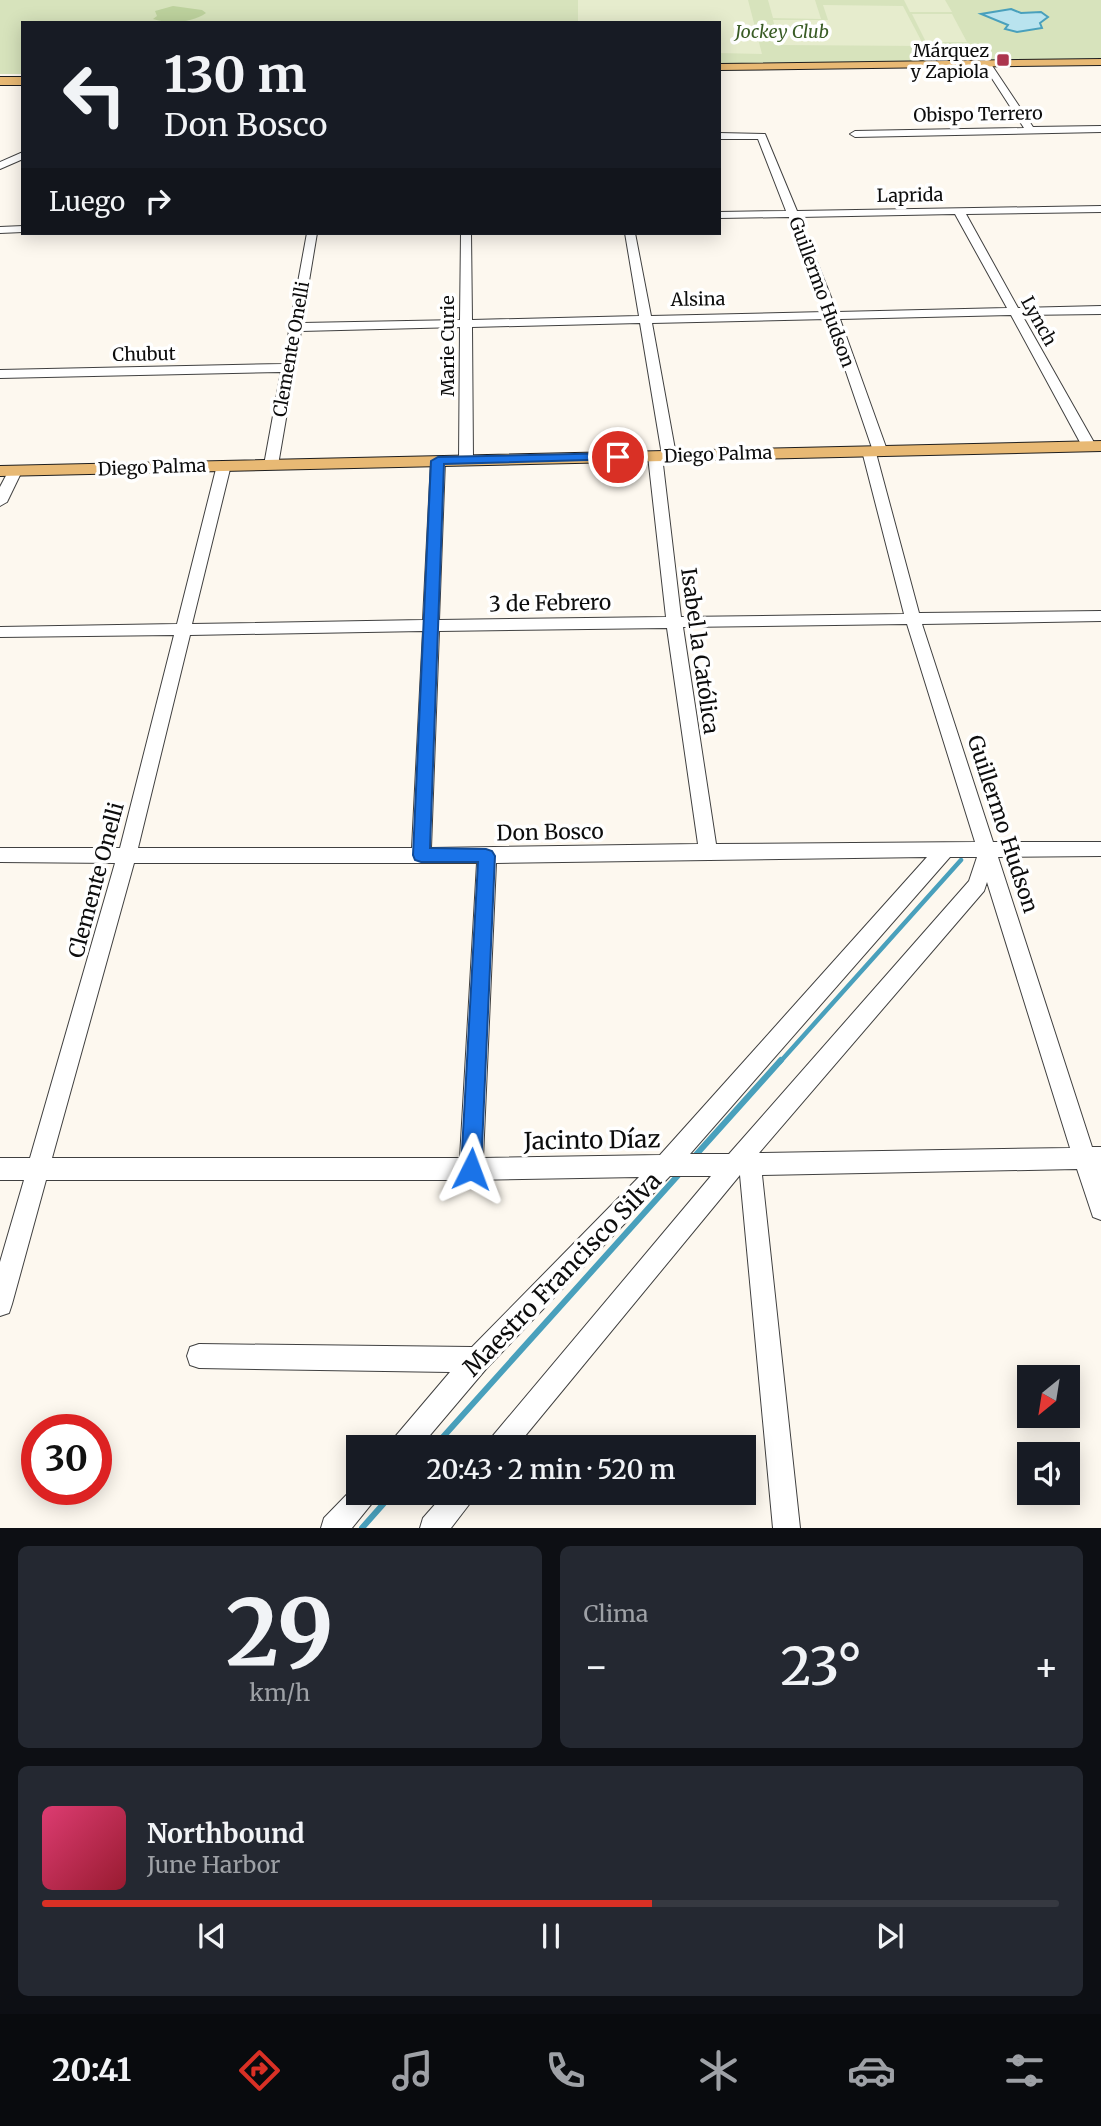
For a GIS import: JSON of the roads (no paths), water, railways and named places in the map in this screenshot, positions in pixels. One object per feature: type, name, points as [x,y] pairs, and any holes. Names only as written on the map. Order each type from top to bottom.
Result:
[{"type":"main road","points":[[721,69],[1101,64]]},
{"type":"main road","points":[[0,79],[21,78]]},
{"type":"main road","name":"Diego Palma","points":[[7,471],[1095,446]]},
{"type":"street","points":[[987,65],[1030,130]]},
{"type":"street","name":"Obispo Terrero","points":[[855,134],[1101,129]]},
{"type":"street","name":"Guillermo Hudson","points":[[721,136],[762,135],[832,314],[874,451],[913,619],[988,852],[1093,1158],[1101,1209]]},
{"type":"street","points":[[0,151],[21,149]]},
{"type":"street","points":[[0,166],[21,156]]},
{"type":"street","name":"Laprida","points":[[721,215],[1101,209]]},
{"type":"street","name":"Lynch","points":[[959,212],[1014,312],[1095,446]]},
{"type":"street","points":[[0,230],[21,229]]},
{"type":"street","name":"Clemente Onelli","points":[[271,465],[312,235]]},
{"type":"street","name":"Marie Curie","points":[[466,235],[466,460]]},
{"type":"street","name":"Isabel la Católica","points":[[630,235],[645,318],[662,456],[674,622],[708,851]]},
{"type":"street","name":"Alsina","points":[[295,327],[1101,310]]},
{"type":"street","name":"Chubut","points":[[0,374],[288,368]]},
{"type":"street","points":[[421,855],[438,461]]},
{"type":"street","name":"Clemente Onelli","points":[[0,1304],[127,855],[224,465]]},
{"type":"street","points":[[0,502],[7,471]]},
{"type":"street","name":"3 de Febrero","points":[[0,632],[1101,616]]},
{"type":"street","name":"Don Bosco","points":[[0,855],[486,856],[708,851],[988,852],[1101,849]]},
{"type":"street","name":"Maestro Francisco Silva","points":[[413,1435],[477,1360],[674,1165],[945,850]]},
{"type":"street","points":[[510,1435],[736,1165],[977,886],[988,852]]},
{"type":"street","points":[[471,1169],[486,856]]},
{"type":"street","name":"Jacinto Díaz","points":[[0,1169],[471,1169],[1093,1158]]},
{"type":"street","points":[[736,1165],[787,1528]]},
{"type":"street","points":[[199,1356],[477,1360]]},
{"type":"street","points":[[334,1528],[354,1505]]},
{"type":"street","points":[[433,1528],[452,1505]]},
{"type":"water","points":[[1011,9],[1021,13],[1041,12],[1048,17],[1040,23],[1042,28],[1017,32],[1005,29],[1008,25],[981,14]]},
{"type":"waterway","points":[[780,1062],[961,860]]},
{"type":"waterway","points":[[694,1157],[781,1060]]},
{"type":"waterway","points":[[445,1435],[681,1172]]},
{"type":"waterway","points":[[362,1528],[382,1505]]},
{"type":"place","name":"Márquez y Zapiola","points":[[1003,60]]},
{"type":"park label","name":"Jockey Club","points":[[782,31]]}]
